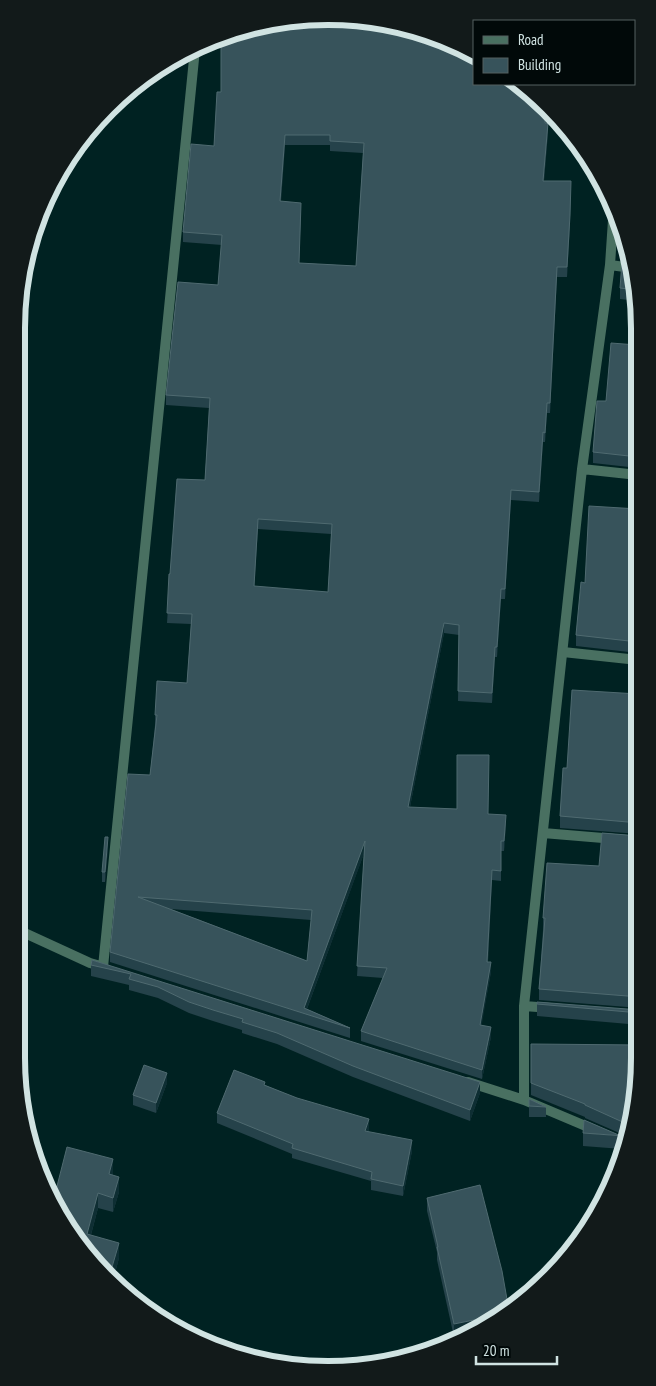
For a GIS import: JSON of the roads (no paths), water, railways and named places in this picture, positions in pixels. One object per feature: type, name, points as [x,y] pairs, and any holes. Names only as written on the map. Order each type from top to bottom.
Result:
[{"type":"street","points":[[25,933],[90,963],[108,969],[195,55]]},
{"type":"street","points":[[524,1100],[524,1006],[582,469],[610,265],[613,225]]},
{"type":"street","points":[[610,265],[625,267]]},
{"type":"street","points":[[582,469],[631,474]]},
{"type":"street","points":[[563,652],[631,659]]},
{"type":"street","points":[[543,833],[631,840]]},
{"type":"street","points":[[524,1006],[563,1009]]},
{"type":"street","points":[[459,1079],[524,1100],[605,1134]]}]
